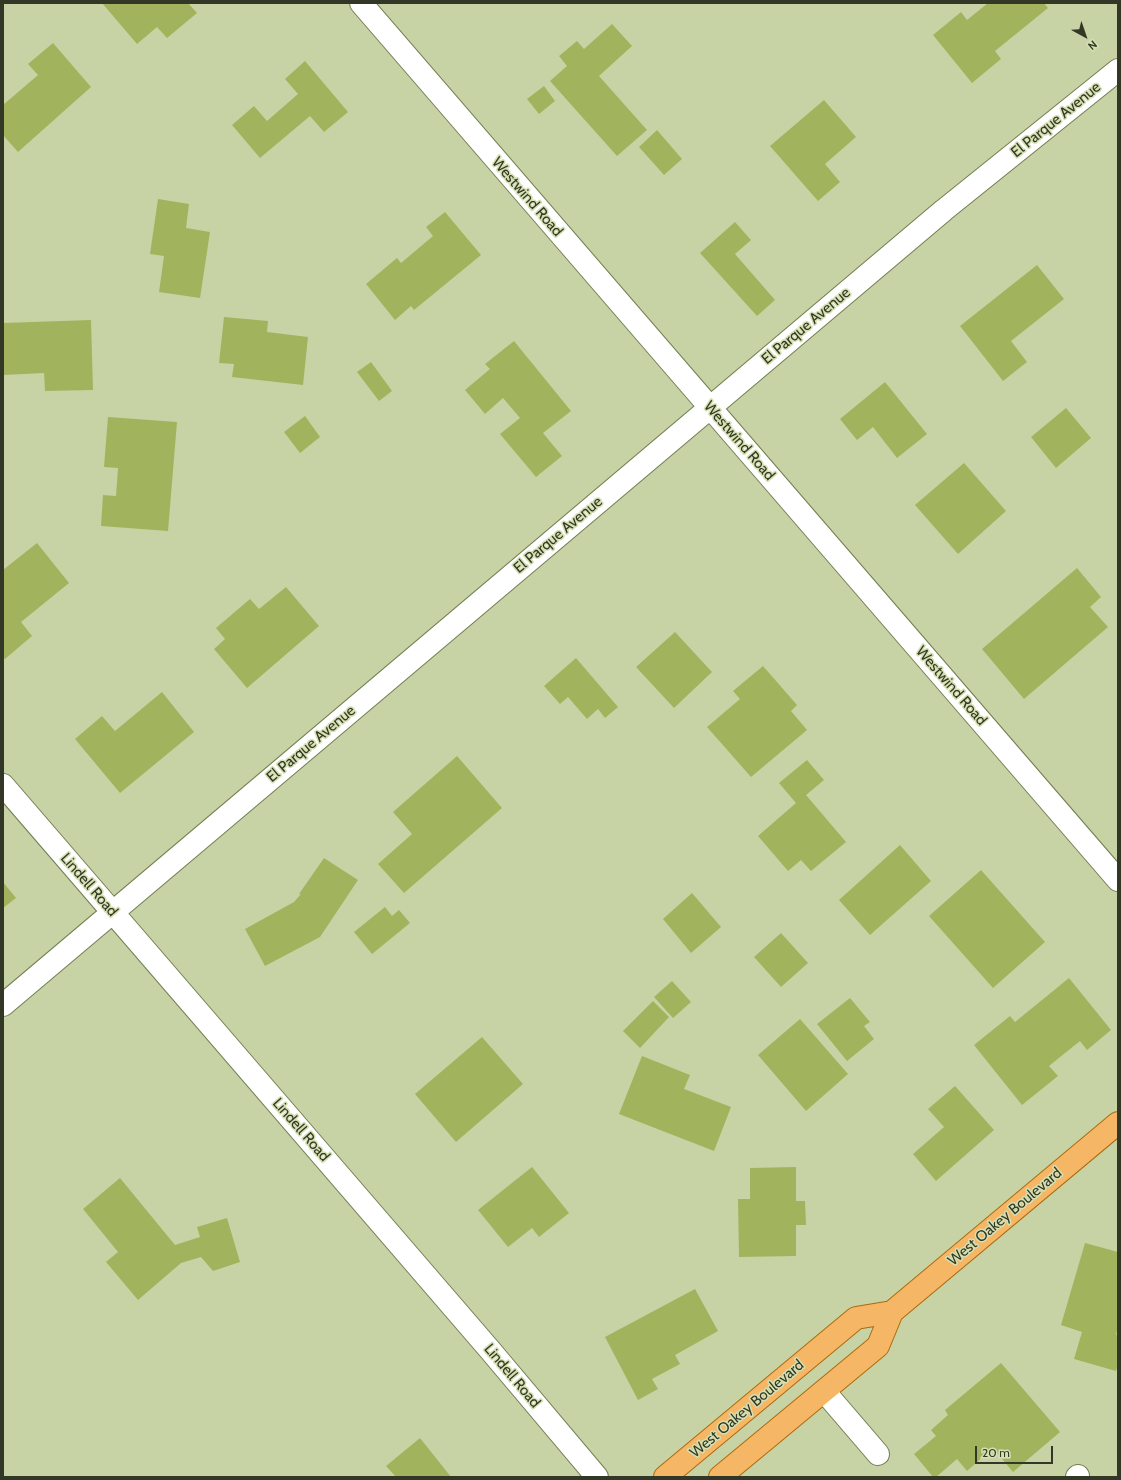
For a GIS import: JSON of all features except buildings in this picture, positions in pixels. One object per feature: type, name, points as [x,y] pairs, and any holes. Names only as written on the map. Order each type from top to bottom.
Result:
[{"type":"main road","name":"West Oakey Boulevard","points":[[720,1477],[878,1346],[892,1312],[1118,1123]]},
{"type":"main road","name":"West Oakey Boulevard","points":[[665,1477],[856,1318],[892,1312]]},
{"type":"street","name":"Westwind Road","points":[[360,3],[1118,880]]},
{"type":"street","name":"El Parque Avenue","points":[[3,1005],[709,407],[944,210],[1118,70]]},
{"type":"street","name":"Lindell Road","points":[[3,785],[490,1350],[597,1477]]},
{"type":"street","points":[[824,1392],[878,1454]]}]
